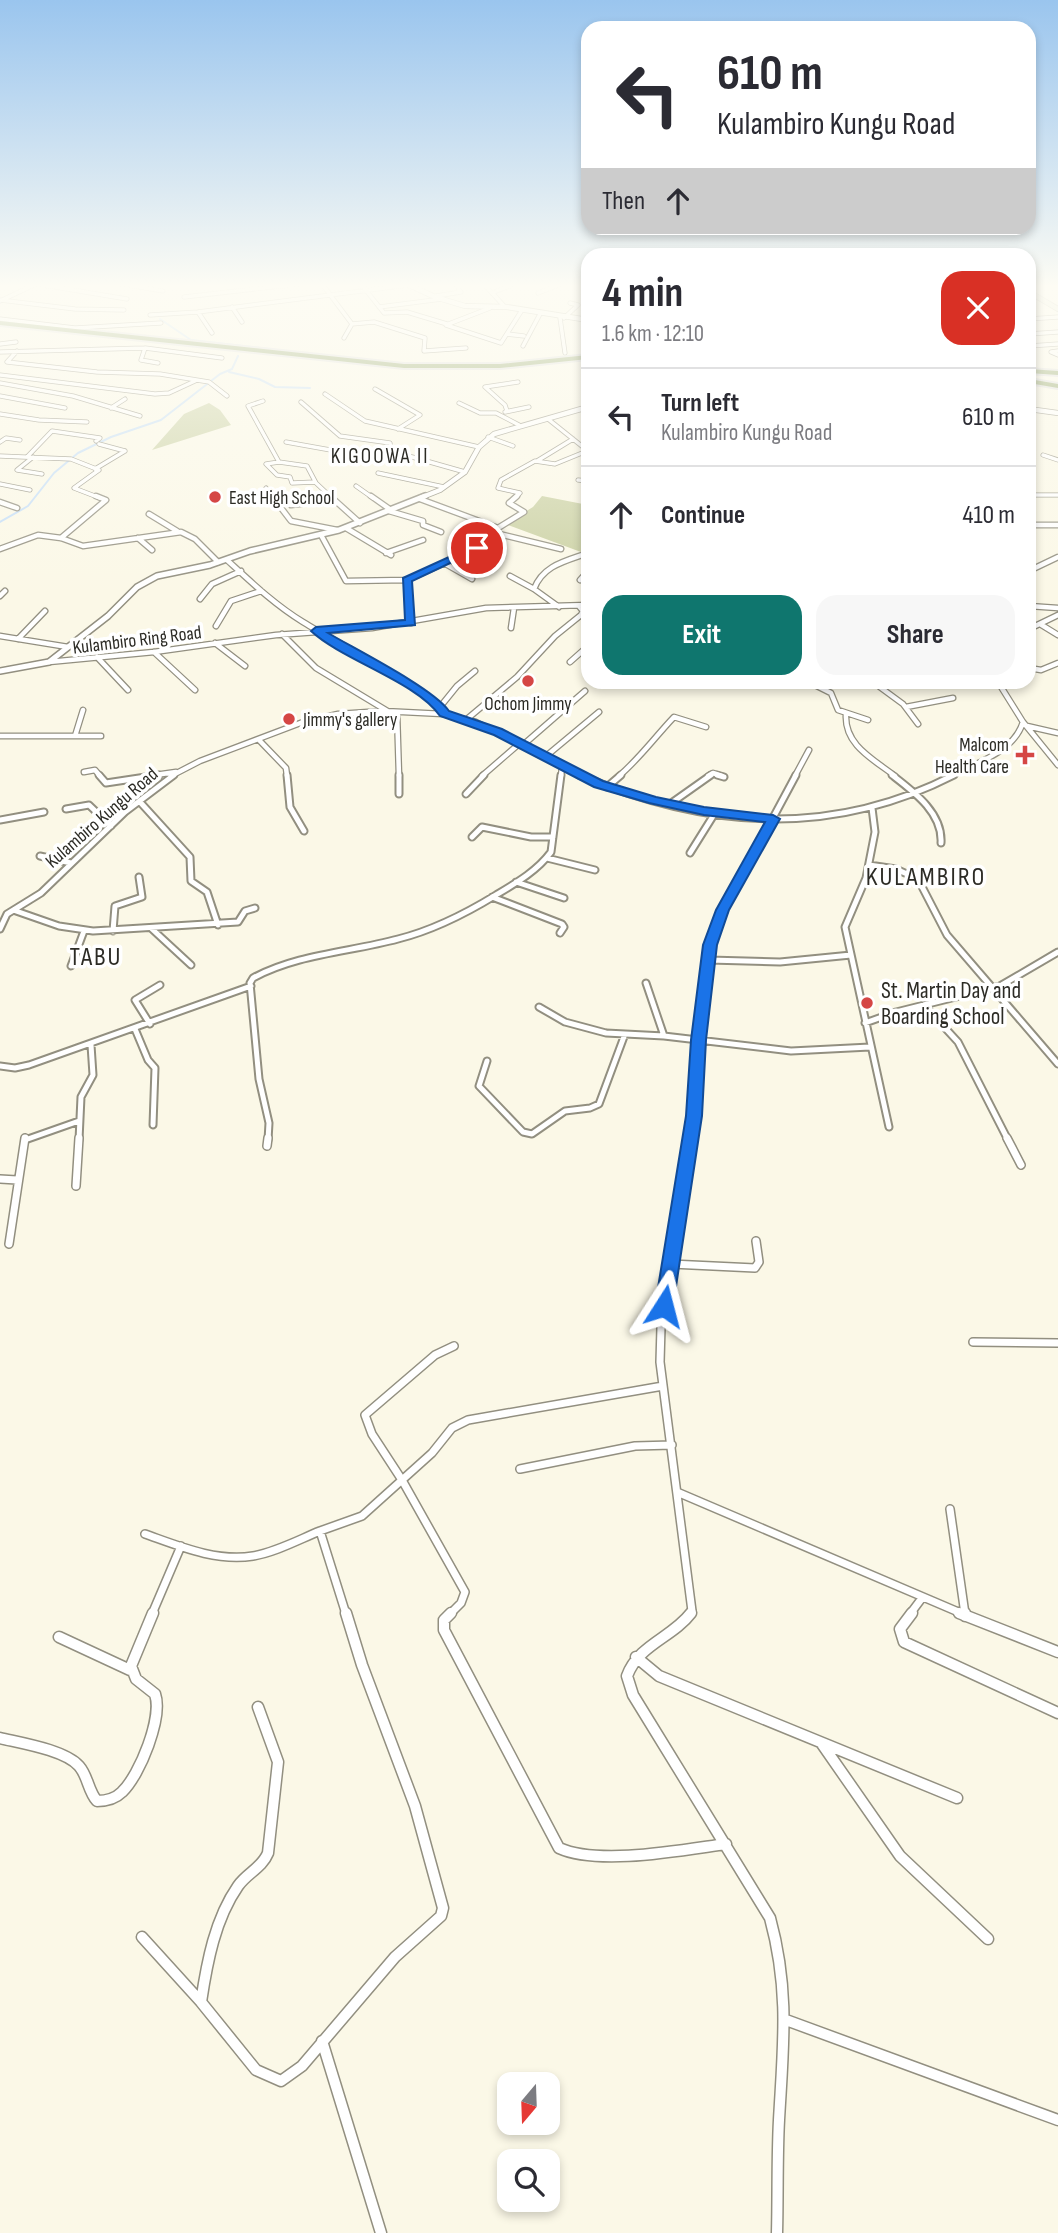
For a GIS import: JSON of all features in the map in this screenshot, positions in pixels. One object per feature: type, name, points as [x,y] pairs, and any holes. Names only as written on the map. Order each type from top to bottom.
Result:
[{"type":"street","points":[[29,388],[73,396],[140,416]]},
{"type":"street","points":[[108,388],[155,394],[169,393],[179,388]]},
{"type":"street","points":[[217,388],[227,396]]},
{"type":"street","points":[[485,388],[505,405],[507,411]]},
{"type":"street","points":[[375,389],[420,415],[398,429]]},
{"type":"street","points":[[325,394],[361,419],[479,447]]},
{"type":"street","points":[[0,396],[65,408]]},
{"type":"street","points":[[111,408],[125,399]]},
{"type":"street","points":[[263,401],[248,406],[279,462]]},
{"type":"street","points":[[301,402],[340,436],[390,443],[391,450]]},
{"type":"street","points":[[458,403],[480,412],[496,413],[529,407]]},
{"type":"street","name":"Kulambiro Ring Road","points":[[49,662],[108,616],[137,587],[148,580],[360,523],[444,487],[465,472],[488,437],[519,425],[581,409]]},
{"type":"street","points":[[1036,410],[1058,413]]},
{"type":"street","points":[[496,413],[519,425]]},
{"type":"street","points":[[0,414],[39,420],[87,422]]},
{"type":"street","points":[[548,419],[581,445]]},
{"type":"street","points":[[27,457],[52,431],[100,438],[98,442],[125,451],[95,469]]},
{"type":"street","points":[[488,437],[513,446]]},
{"type":"street","points":[[0,442],[6,438],[20,440]]},
{"type":"street","points":[[321,535],[345,580],[407,580],[471,551],[495,533],[498,527],[524,511],[509,503],[520,494],[499,489],[497,484],[573,439]]},
{"type":"street","points":[[286,442],[375,458],[391,450],[465,472]]},
{"type":"street","points":[[537,461],[555,464],[581,454]]},
{"type":"street","points":[[1043,455],[1058,460]]},
{"type":"street","points":[[0,456],[71,459],[99,471],[74,489],[106,500],[61,538]]},
{"type":"street","points":[[33,457],[17,470],[41,474]]},
{"type":"street","points":[[315,482],[292,483],[290,477],[277,475],[267,465],[279,462],[307,466],[315,482],[360,523]]},
{"type":"street","points":[[378,473],[444,487]]},
{"type":"street","points":[[0,484],[30,490]]},
{"type":"street","points":[[356,486],[390,511],[418,518],[423,521],[423,525],[441,532]]},
{"type":"street","points":[[266,488],[291,521],[339,530]]},
{"type":"street","points":[[1036,495],[1058,495]]},
{"type":"street","points":[[420,499],[498,527]]},
{"type":"street","points":[[291,505],[332,500]]},
{"type":"street","points":[[0,502],[17,508]]},
{"type":"street","points":[[149,514],[195,539],[218,562]]},
{"type":"street","points":[[1036,525],[1058,525]]},
{"type":"street","points":[[346,528],[388,554],[424,540]]},
{"type":"street","points":[[0,549],[37,536],[61,538],[83,546],[179,532]]},
{"type":"street","points":[[495,533],[561,549]]},
{"type":"street","points":[[138,538],[152,550]]},
{"type":"street","points":[[534,589],[543,570],[581,555]]},
{"type":"street","points":[[1036,568],[1058,557]]},
{"type":"street","points":[[227,560],[261,591],[316,631],[440,707],[444,714]]},
{"type":"street","points":[[444,564],[472,579]]},
{"type":"street","points":[[200,599],[205,589],[213,583],[241,571]]},
{"type":"street","points":[[510,576],[561,607]]},
{"type":"street","points":[[407,580],[411,623]]},
{"type":"street","points":[[0,596],[5,591]]},
{"type":"street","points":[[216,626],[231,601],[261,591]]},
{"type":"street","name":"Kulambiro Ring Road","points":[[49,662],[154,652],[282,634],[411,623],[486,608],[579,606]]},
{"type":"street","points":[[1036,606],[1058,608]]},
{"type":"street","points":[[511,628],[514,608]]},
{"type":"street","points":[[18,639],[45,611]]},
{"type":"street","points":[[467,719],[517,677],[555,636],[581,615]]},
{"type":"street","points":[[1036,626],[1058,615]]},
{"type":"street","points":[[1040,624],[1058,635]]},
{"type":"street","points":[[282,634],[318,669],[389,712]]},
{"type":"street","points":[[0,636],[68,647]]},
{"type":"street","points":[[215,643],[245,666]]},
{"type":"street","points":[[154,652],[195,690]]},
{"type":"street","points":[[570,662],[581,652]]},
{"type":"street","points":[[97,657],[128,690]]},
{"type":"street","points":[[0,671],[49,662]]},
{"type":"street","points":[[1036,669],[1041,670],[1058,663]]},
{"type":"street","points":[[440,707],[457,686],[475,671]]},
{"type":"street","points":[[823,689],[831,693],[838,710],[867,720]]},
{"type":"street","points":[[882,689],[906,707],[911,718],[918,724]]},
{"type":"street","points":[[1002,689],[1025,724],[1058,765]]},
{"type":"street","points":[[466,794],[476,781],[586,691]]},
{"type":"street","points":[[906,707],[953,698]]},
{"type":"street","points":[[75,736],[83,710]]},
{"type":"street","points":[[397,712],[399,794]]},
{"type":"street","name":"Kulambiro Kungu Road","points":[[0,929],[3,913],[16,911],[111,826],[178,772],[323,717],[397,712],[444,714],[467,719],[522,743],[562,767],[607,787],[715,813],[773,819],[824,817],[872,808],[955,774],[1009,744],[1018,737],[1025,724]]},
{"type":"street","points":[[545,757],[599,712]]},
{"type":"street","points":[[846,714],[845,727],[852,742],[914,792],[941,824],[941,844]]},
{"type":"street","points":[[607,787],[642,757],[672,718],[681,717],[706,727]]},
{"type":"street","points":[[1025,724],[1058,733]]},
{"type":"street","points":[[0,736],[101,736]]},
{"type":"street","points":[[258,740],[286,768],[290,807],[304,831]]},
{"type":"street","points":[[777,2233],[779,2123],[786,2020],[779,1950],[770,1919],[629,1686],[627,1676],[636,1657],[646,1646],[686,1622],[692,1611],[663,1387],[661,1328],[694,1116],[698,1040],[715,926],[809,750]]},
{"type":"street","points":[[267,1146],[270,1123],[258,1079],[251,986],[255,976],[286,965],[386,943],[444,926],[516,882],[551,852],[562,767]]},
{"type":"street","points":[[84,772],[95,770],[106,783],[178,772]]},
{"type":"street","points":[[670,804],[713,773],[724,777]]},
{"type":"street","points":[[140,802],[160,821],[190,858],[191,881],[207,892],[218,925]]},
{"type":"street","points":[[65,809],[89,805],[111,826]]},
{"type":"street","points":[[872,808],[875,832],[866,878],[845,924],[889,1127]]},
{"type":"street","points":[[0,820],[44,812]]},
{"type":"street","points":[[690,853],[715,813]]},
{"type":"street","points":[[472,837],[482,827],[531,837],[553,837]]},
{"type":"street","points":[[40,856],[71,863]]},
{"type":"street","points":[[547,858],[595,870]]},
{"type":"street","points":[[869,865],[896,869],[918,879],[947,935],[1058,1063]]},
{"type":"street","points":[[113,931],[115,906],[142,897],[139,877]]},
{"type":"street","points":[[516,882],[564,898]]},
{"type":"street","points":[[492,897],[513,908],[562,924],[564,927],[560,933]]},
{"type":"street","points":[[16,911],[59,926],[84,931],[113,931],[238,922],[245,911],[255,908]]},
{"type":"street","points":[[152,929],[191,965]]},
{"type":"street","points":[[71,966],[84,931]]},
{"type":"street","points":[[865,1023],[896,1012],[992,989],[1011,981],[1058,952]]},
{"type":"street","points":[[709,960],[799,963],[851,955]]},
{"type":"street","points":[[646,983],[663,1036]]},
{"type":"street","points":[[150,1024],[135,1000],[160,985]]},
{"type":"street","points":[[0,1066],[15,1068],[29,1065],[251,986]]},
{"type":"street","points":[[923,1006],[958,1042],[1021,1166]]},
{"type":"street","points":[[539,1007],[574,1025],[606,1033],[663,1036],[791,1051],[870,1047]]},
{"type":"street","points":[[135,1029],[148,1060],[155,1068],[153,1125]]},
{"type":"street","points":[[487,1061],[479,1086],[525,1133],[532,1134],[565,1111],[590,1108],[599,1104],[625,1034]]},
{"type":"street","points":[[76,1186],[81,1097],[93,1075],[91,1045]]},
{"type":"street","points":[[9,1244],[26,1136],[79,1121]]},
{"type":"street","points":[[0,1179],[17,1180]]},
{"type":"street","points":[[671,1264],[755,1268],[759,1262],[757,1241]]},
{"type":"street","points":[[973,1342],[1058,1343]]},
{"type":"street","points":[[454,1346],[435,1355],[365,1415],[372,1434],[402,1480],[465,1592],[461,1604],[444,1620],[444,1630],[559,1848],[569,1855],[601,1855],[670,1852],[726,1844]]},
{"type":"street","points":[[145,1534],[181,1546],[225,1555],[253,1556],[362,1516],[432,1453],[452,1428],[468,1420],[663,1387]]},
{"type":"street","points":[[520,1469],[635,1446],[672,1445]]},
{"type":"street","points":[[677,1492],[922,1598],[1058,1652]]},
{"type":"street","points":[[950,1509],[965,1616]]},
{"type":"street","points":[[142,1937],[201,2001],[256,2070],[281,2081],[291,2075],[402,1950],[441,1916],[443,1908],[415,1807],[362,1665],[320,1531]]},
{"type":"street","points":[[130,1670],[181,1546]]},
{"type":"street","points":[[922,1598],[900,1629],[904,1642],[1058,1713]]},
{"type":"street","points":[[0,1738],[72,1759],[81,1770],[95,1799],[101,1802],[116,1797],[130,1783],[160,1711],[156,1696],[130,1670],[59,1637]]},
{"type":"street","points":[[636,1657],[659,1676],[957,1798]]},
{"type":"street","points":[[201,2001],[210,1953],[227,1904],[241,1882],[260,1866],[268,1853],[278,1762],[258,1707]]},
{"type":"street","points":[[820,1742],[900,1856],[988,1939]]},
{"type":"street","points":[[786,2020],[1058,2120]]},
{"type":"street","points":[[322,2040],[381,2233]]},
{"type":"green space","points":[[209,403],[220,410],[231,425],[152,450],[184,414]]},
{"type":"green space","points":[[542,496],[581,504],[581,552],[505,524],[533,507]]},
{"type":"waterway","points":[[0,522],[28,506],[54,473],[78,453],[111,437],[161,420],[202,388]]},
{"type":"place","name":"East High School","points":[[215,497]]},
{"type":"place","name":"Ochom Jimmy","points":[[528,681]]},
{"type":"place","name":"Jimmy's gallery","points":[[289,719]]},
{"type":"place","name":"Malcom Health Care","points":[[1025,755]]},
{"type":"place","name":"St. Martin Day and Boarding School","points":[[867,1003]]},
{"type":"district","name":"KIGOOWA II","points":[[380,456]]},
{"type":"district","name":"KULAMBIRO","points":[[926,876]]},
{"type":"district","name":"TABU","points":[[96,956]]},
{"type":"route","points":[[477,548],[407,580],[411,623],[316,631],[417,690],[440,707],[444,714],[458,716],[498,732],[598,784],[704,811],[773,819],[715,926],[710,945],[702,997],[694,1116],[664,1306]]}]
